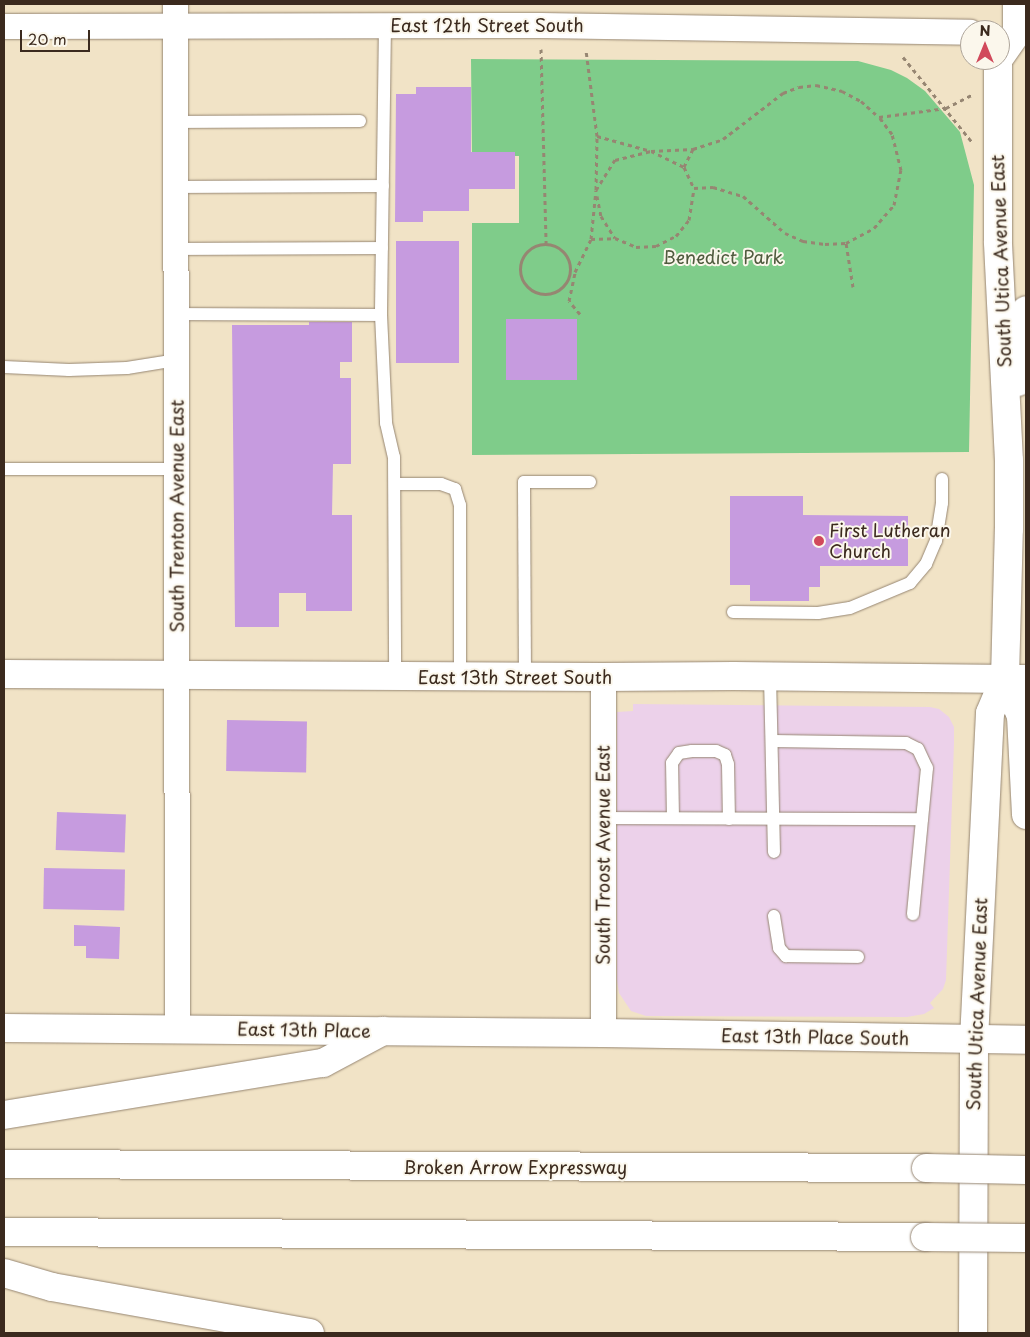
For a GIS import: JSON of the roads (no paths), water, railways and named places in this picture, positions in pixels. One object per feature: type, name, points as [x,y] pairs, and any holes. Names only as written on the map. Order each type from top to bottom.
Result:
[{"type":"main road","name":"South Utica Avenue East","points":[[1017,4],[1017,36]]},
{"type":"main road","name":"South Utica Avenue East","points":[[999,70],[998,241],[1009,461],[1016,679],[1021,716],[1026,815]]},
{"type":"main road","name":"South Utica Avenue East","points":[[1009,461],[1026,310]]},
{"type":"main road","name":"East 13th Street South","points":[[4,674],[460,677],[770,676],[1016,679]]},
{"type":"main road","name":"South Utica Avenue East","points":[[973,1333],[974,1040],[990,713],[1016,679]]},
{"type":"main road","name":"East 13th Place","points":[[4,1028],[603,1033]]},
{"type":"main road","points":[[4,1114],[323,1063],[384,1031]]},
{"type":"main road","name":"East 13th Place South","points":[[603,1033],[1026,1040]]},
{"type":"main road","name":"Broken Arrow Expressway","points":[[4,1164],[1026,1170]]},
{"type":"main road","points":[[4,1232],[1026,1238]]},
{"type":"main road","points":[[4,1273],[52,1287],[310,1333]]},
{"type":"street","name":"East 12th Street South","points":[[4,26],[175,15],[385,25],[540,24],[960,32]]},
{"type":"street","name":"South Trenton Avenue East","points":[[175,15],[178,676],[177,1028]]},
{"type":"street","name":"South Troost Avenue East","points":[[603,677],[603,1033]]},
{"type":"lane","points":[[385,25],[381,315],[386,423],[394,457],[395,484],[394,676]]},
{"type":"lane","points":[[176,122],[360,121]]},
{"type":"lane","points":[[176,187],[383,186]]},
{"type":"lane","points":[[176,249],[382,248]]},
{"type":"lane","points":[[176,314],[381,315]]},
{"type":"lane","points":[[4,367],[127,368],[177,360]]},
{"type":"lane","points":[[4,469],[177,469]]},
{"type":"lane","points":[[733,612],[818,613],[850,608],[910,583],[926,564],[936,541],[942,504],[942,479]]},
{"type":"lane","points":[[525,677],[524,482],[590,482]]},
{"type":"lane","points":[[395,484],[442,484],[455,489],[460,505],[460,677]]},
{"type":"lane","points":[[770,676],[774,852]]},
{"type":"lane","points":[[772,741],[906,743],[918,749],[926,768],[913,914]]},
{"type":"lane","points":[[673,818],[672,763],[679,753],[716,751],[725,755],[728,764],[728,819]]},
{"type":"lane","points":[[603,818],[922,819]]},
{"type":"lane","points":[[774,916],[779,948],[786,956],[858,957]]},
{"type":"place","name":"First Lutheran Church","points":[[819,541]]},
{"type":"park label","name":"Benedict Park","points":[[723,257]]}]
